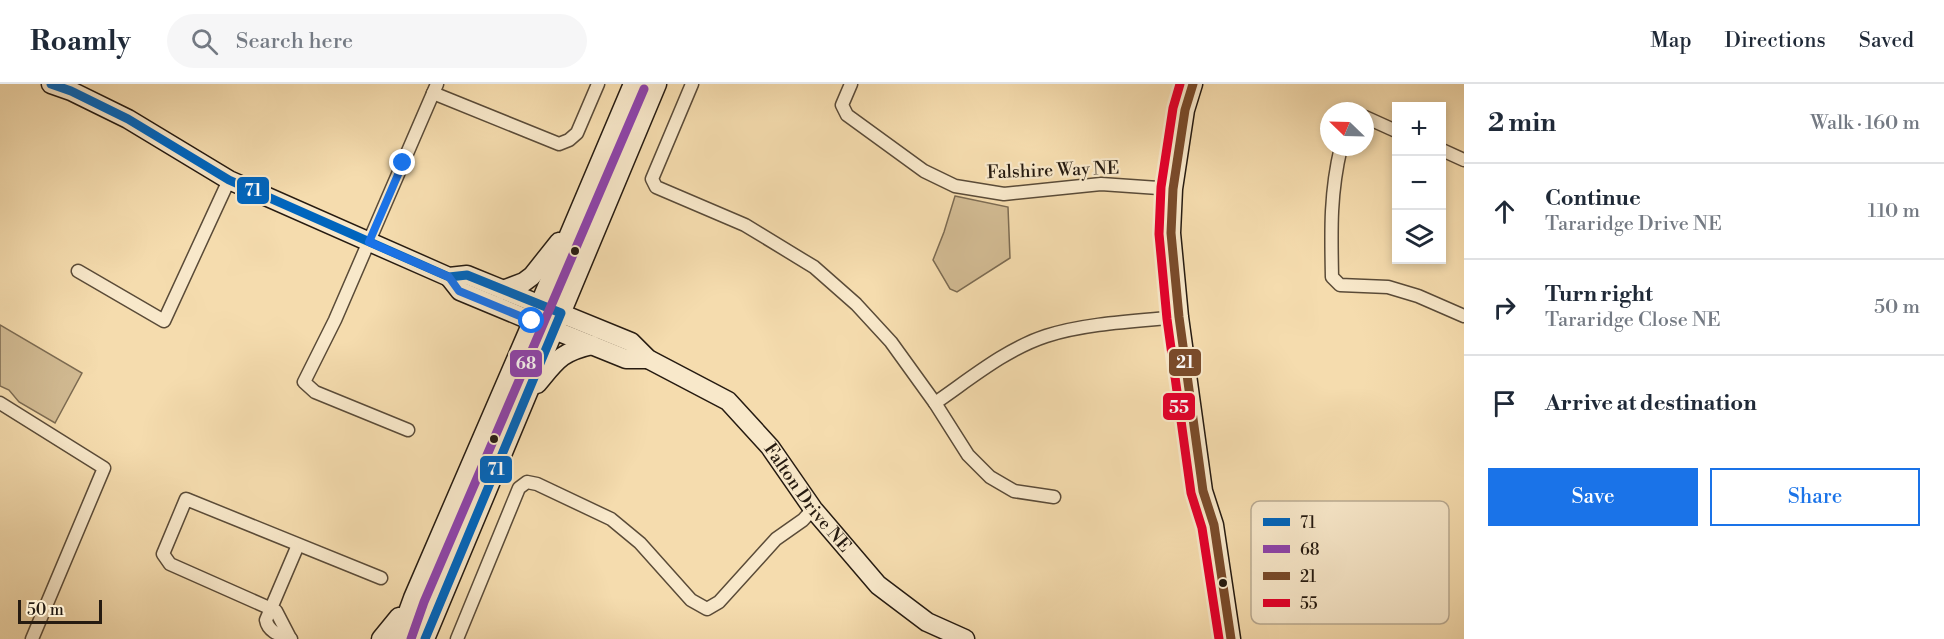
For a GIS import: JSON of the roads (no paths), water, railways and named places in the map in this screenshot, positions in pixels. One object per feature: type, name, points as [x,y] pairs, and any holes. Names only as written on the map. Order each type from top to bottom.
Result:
[{"type":"street","points":[[51,84],[71,91],[128,119],[229,180],[449,277],[467,275],[503,290],[536,313]]},
{"type":"street","points":[[408,430],[315,392],[304,381],[335,320],[435,89],[559,144],[569,140],[577,133],[598,84]]},
{"type":"street","points":[[398,639],[413,598],[633,84]]},
{"type":"street","points":[[425,639],[657,84]]},
{"type":"street","points":[[692,84],[652,179],[656,187],[745,225],[814,267],[856,304],[891,342],[935,402],[968,455],[990,477],[1014,491],[1054,497]]},
{"type":"street","name":"Falshire Way NE","points":[[850,84],[842,105],[847,115],[924,171],[955,186],[1004,194],[1101,184],[1173,189]]},
{"type":"street","points":[[1193,84],[1185,110],[1173,189],[1171,233],[1179,317],[1203,491],[1214,525],[1231,639]]},
{"type":"street","points":[[1374,121],[1392,129]]},
{"type":"street","points":[[1446,152],[1464,160]]},
{"type":"street","points":[[1339,156],[1331,207],[1332,277],[1340,285],[1388,287],[1418,296],[1464,316]]},
{"type":"street","points":[[78,271],[164,321],[229,180]]},
{"type":"street","points":[[503,290],[519,285],[532,276],[573,224]]},
{"type":"street","points":[[449,277],[459,291],[557,321]]},
{"type":"street","points":[[935,402],[1019,348],[1046,336],[1086,327],[1179,317]]},
{"type":"street","name":"Falton Drive NE","points":[[557,321],[592,345],[626,359],[648,360]]},
{"type":"street","name":"Falton Drive NE","points":[[557,321],[631,342],[648,360],[728,401],[770,447],[813,509],[878,585],[927,622],[965,639]]},
{"type":"street","points":[[525,398],[559,358],[573,349],[592,345]]},
{"type":"street","points":[[0,403],[104,468],[32,639]]},
{"type":"street","points":[[457,639],[519,488],[527,482],[537,484],[611,519],[640,543],[691,600],[707,609],[718,602],[776,539],[803,520],[813,509]]},
{"type":"street","points":[[271,608],[170,564],[163,554],[186,499],[381,578]]},
{"type":"street","points":[[291,639],[267,627],[266,620],[298,544]]},
{"type":"street","points":[[381,639],[413,598]]}]
